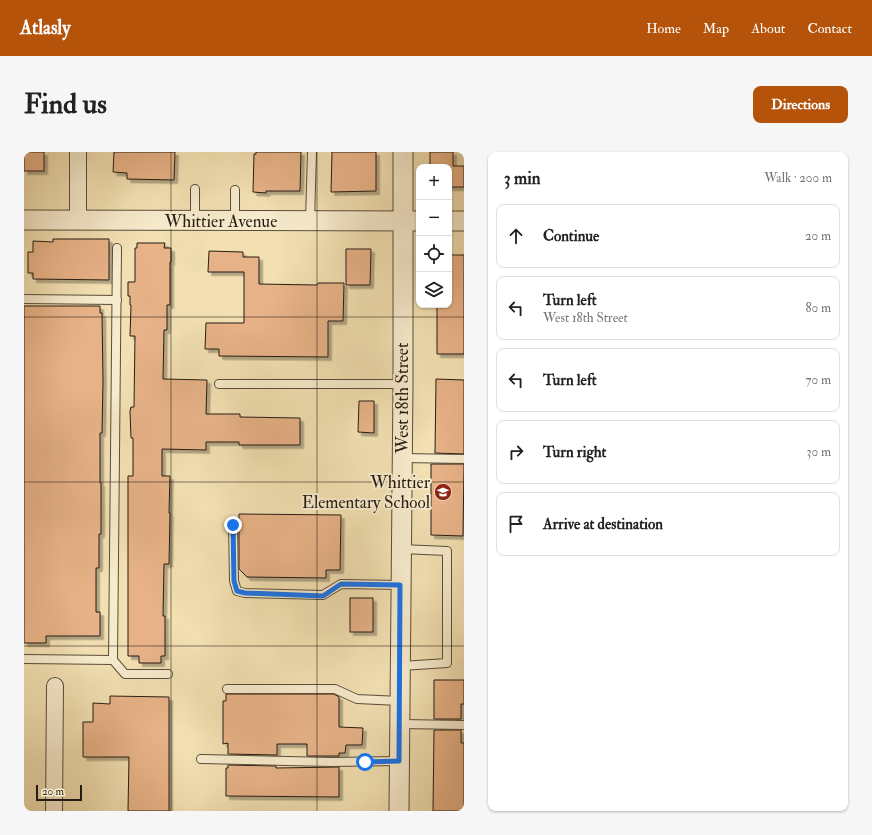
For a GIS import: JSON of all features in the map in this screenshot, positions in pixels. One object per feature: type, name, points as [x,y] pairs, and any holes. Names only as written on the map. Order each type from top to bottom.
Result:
[{"type":"street","points":[[78,152],[78,220]]},
{"type":"street","name":"West 18th Street","points":[[399,811],[403,384],[411,221],[403,152]]},
{"type":"street","name":"Whittier Avenue","points":[[24,220],[411,221]]},
{"type":"street","points":[[452,221],[464,221]]},
{"type":"street","points":[[54,811],[55,686]]},
{"type":"lane","points":[[310,221],[312,152]]},
{"type":"lane","points":[[195,189],[195,221]]},
{"type":"lane","points":[[235,221],[236,190]]},
{"type":"lane","points":[[117,248],[113,660],[125,674],[168,674]]},
{"type":"lane","points":[[24,299],[117,300]]},
{"type":"lane","points":[[219,384],[403,384]]},
{"type":"lane","points":[[402,458],[464,460]]},
{"type":"lane","points":[[233,525],[234,581],[237,591],[245,593],[323,596],[341,584],[400,585]]},
{"type":"lane","points":[[400,666],[447,662],[447,551],[401,549]]},
{"type":"lane","points":[[24,659],[113,660]]},
{"type":"lane","points":[[227,689],[335,689],[357,699],[400,701]]},
{"type":"lane","points":[[400,724],[464,725]]},
{"type":"lane","points":[[201,759],[331,762],[399,761]]},
{"type":"building","points":[[24,152],[44,152],[44,171],[24,171]]},
{"type":"building","points":[[114,152],[175,152],[174,180],[127,179],[127,173],[113,172]]},
{"type":"building","points":[[256,152],[301,152],[300,191],[266,191],[266,193],[253,192],[254,154],[256,154]]},
{"type":"building","points":[[332,152],[376,152],[376,191],[331,192]]},
{"type":"building","points":[[430,152],[453,152],[453,166],[464,166],[464,187],[452,187],[452,164],[430,164]]},
{"type":"building","points":[[53,239],[109,239],[109,280],[33,279],[33,273],[28,273],[28,252],[33,252],[33,241],[53,242]]},
{"type":"building","points":[[137,243],[165,243],[164,248],[171,248],[170,305],[167,305],[167,330],[164,330],[163,379],[207,380],[206,414],[240,414],[240,417],[300,418],[300,445],[239,445],[239,442],[206,442],[206,450],[162,449],[162,476],[170,476],[170,513],[169,564],[164,564],[163,616],[165,616],[165,656],[161,656],[161,663],[139,663],[139,656],[128,656],[128,476],[133,476],[133,438],[131,438],[130,411],[131,407],[134,407],[135,336],[130,336],[131,305],[130,296],[128,296],[128,282],[135,282],[135,248],[137,248]]},
{"type":"building","points":[[346,249],[371,249],[370,285],[346,285]]},
{"type":"building","points":[[209,251],[243,252],[243,257],[259,257],[259,284],[317,285],[318,283],[344,283],[343,321],[328,321],[328,357],[219,356],[219,349],[205,349],[206,323],[244,323],[244,272],[208,272]]},
{"type":"building","points":[[452,255],[464,255],[464,354],[437,354],[437,308],[452,308]]},
{"type":"building","points":[[24,306],[100,306],[100,313],[102,313],[103,381],[102,433],[100,433],[101,534],[99,534],[99,568],[96,568],[96,612],[100,612],[100,636],[46,636],[46,643],[24,643]]},
{"type":"building","name":"Whittier Elementary School","points":[[436,379],[464,380],[464,454],[435,453]]},
{"type":"building","points":[[359,401],[374,401],[374,433],[358,432]]},
{"type":"building","points":[[431,464],[464,464],[463,536],[431,535]]},
{"type":"building","points":[[239,514],[341,515],[340,570],[326,570],[326,578],[247,577],[239,569]]},
{"type":"building","points":[[350,598],[373,598],[373,632],[350,632]]},
{"type":"building","points":[[434,680],[464,680],[464,704],[461,704],[461,719],[434,719]]},
{"type":"building","points":[[226,694],[334,694],[339,697],[339,727],[363,728],[362,745],[346,745],[345,753],[339,753],[339,756],[307,756],[307,744],[277,744],[277,755],[228,754],[228,743],[223,744],[223,701],[226,701]]},
{"type":"building","points":[[110,696],[169,697],[169,811],[128,811],[129,757],[83,757],[83,722],[93,722],[93,703],[110,704]]},
{"type":"building","points":[[434,730],[461,730],[461,743],[464,743],[464,811],[433,811]]},
{"type":"building","points":[[228,765],[276,766],[276,768],[339,767],[339,797],[226,796],[226,768],[228,768]]},
{"type":"place","name":"Whittier Elementary School","points":[[443,492]]},
{"type":"route","points":[[233,525],[234,581],[237,591],[245,593],[323,596],[341,584],[400,585],[399,761],[365,762]]}]
